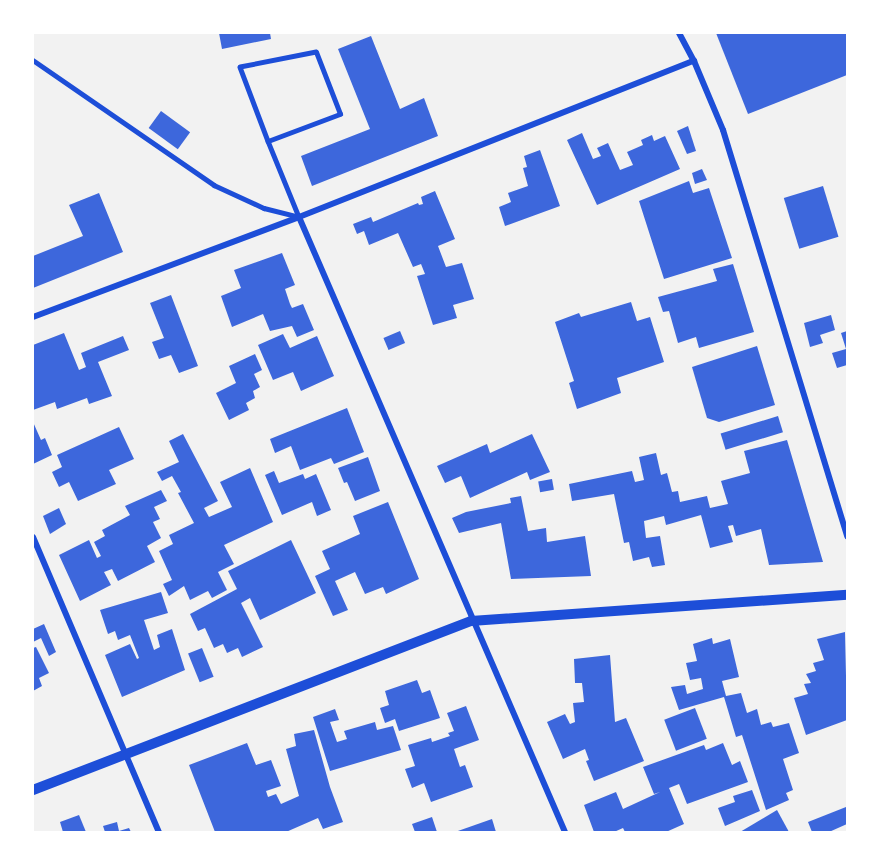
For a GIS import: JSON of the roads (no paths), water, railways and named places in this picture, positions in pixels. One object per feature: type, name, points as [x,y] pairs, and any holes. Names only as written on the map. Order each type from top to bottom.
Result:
[{"type":"street","points":[[679,33],[694,61],[723,130],[847,536]]},
{"type":"street","points":[[33,317],[299,218],[694,61]]},
{"type":"street","points":[[299,218],[471,621],[565,832]]},
{"type":"street","points":[[33,537],[159,832]]},
{"type":"street","points":[[33,790],[471,621],[847,595]]},
{"type":"lane","points":[[268,141],[340,114],[316,52],[240,67],[268,141],[299,218]]},
{"type":"lane","points":[[33,60],[214,185],[264,208],[299,218]]}]
